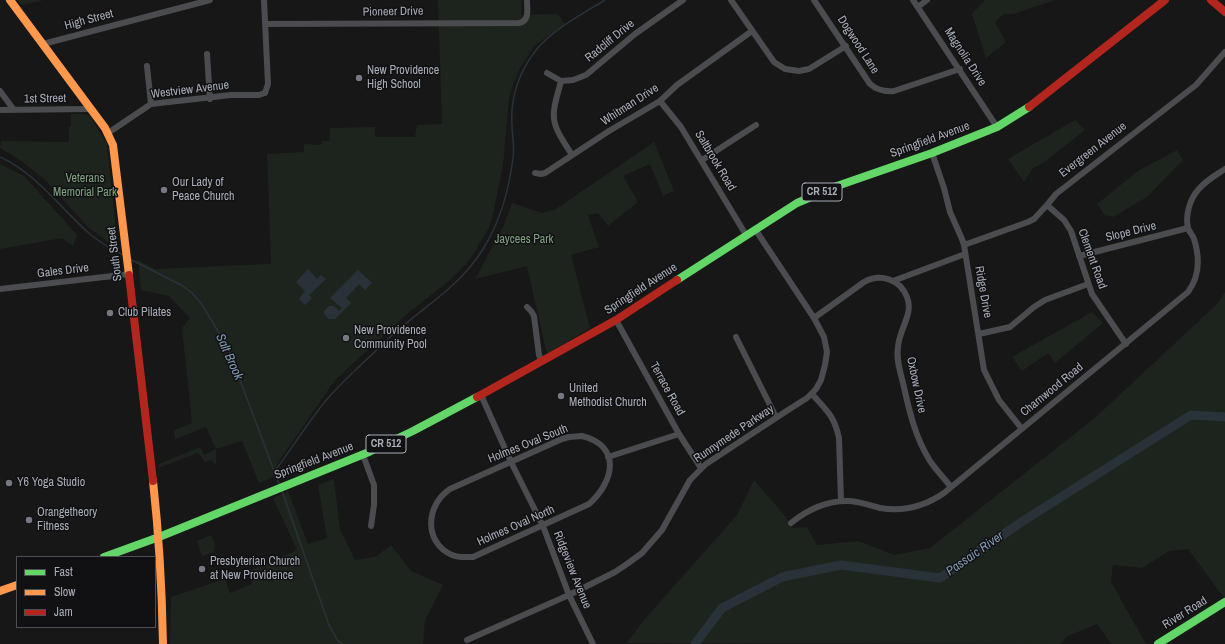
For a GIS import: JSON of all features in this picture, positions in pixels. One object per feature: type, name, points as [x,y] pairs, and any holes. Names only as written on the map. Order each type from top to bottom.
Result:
[{"type":"main road","name":"South Street","points":[[10,0],[108,133],[113,145],[127,253],[159,538],[163,644]]},
{"type":"main road","name":"Springfield Avenue","points":[[107,556],[159,538],[286,484],[363,454],[412,431],[542,362],[616,320],[785,210],[824,191],[932,153],[997,127],[1027,109],[1165,0]]},
{"type":"main road","points":[[1211,0],[1225,12]]},
{"type":"main road","points":[[0,591],[16,585]]},
{"type":"main road","name":"River Road","points":[[1158,644],[1225,602]]},
{"type":"street","name":"High Street","points":[[43,44],[210,0]]},
{"type":"street","points":[[264,0],[265,24]]},
{"type":"street","name":"Pioneer Drive","points":[[265,24],[521,23],[527,17],[527,0]]},
{"type":"street","name":"Radcliff Drive","points":[[562,81],[573,80],[586,75],[635,34],[683,0]]},
{"type":"street","points":[[731,0],[774,62],[780,67],[799,71],[809,69],[846,46]]},
{"type":"street","name":"Dogwood Lane","points":[[814,0],[870,84],[878,90],[894,91],[960,69]]},
{"type":"street","name":"Magnolia Drive","points":[[913,0],[997,127]]},
{"type":"street","points":[[918,7],[927,0]]},
{"type":"street","name":"Westview Avenue","points":[[108,133],[151,104],[231,96],[259,95],[265,93],[268,87],[265,24]]},
{"type":"street","name":"Whitman Drive","points":[[535,173],[545,173],[572,154],[660,101],[677,85],[752,31]]},
{"type":"street","name":"Evergreen Avenue","points":[[964,245],[1034,219],[1056,194],[1196,85],[1225,52]]},
{"type":"street","points":[[207,54],[210,99]]},
{"type":"street","points":[[147,66],[151,104]]},
{"type":"street","points":[[547,73],[562,81],[555,110],[554,124],[572,154]]},
{"type":"street","points":[[0,91],[14,110]]},
{"type":"street","name":"Saltbrook Road","points":[[660,101],[681,127],[746,235]]},
{"type":"street","name":"1st Street","points":[[0,110],[90,109]]},
{"type":"street","points":[[702,160],[756,125]]},
{"type":"street","name":"Ridge Drive","points":[[932,153],[944,188],[950,212],[964,245],[984,370],[999,400],[1022,429]]},
{"type":"street","name":"Charnwood Road","points":[[791,523],[802,514],[816,507],[832,502],[857,502],[886,508],[908,508],[932,500],[951,487],[1181,299],[1193,284],[1198,271],[1198,257],[1194,238],[1188,228],[1188,209],[1194,196],[1202,185],[1225,169]]},
{"type":"street","name":"Clement Road","points":[[1047,205],[1064,220],[1074,236],[1088,284],[1098,304],[1126,344]]},
{"type":"street","name":"Slope Drive","points":[[1080,256],[1188,228]]},
{"type":"street","name":"Runnymede Parkway","points":[[467,640],[569,595],[615,572],[642,553],[662,530],[690,480],[701,468],[816,390],[823,374],[827,352],[824,337],[814,318],[755,229]]},
{"type":"street","points":[[814,318],[866,281],[878,278],[893,281],[965,254]]},
{"type":"street","name":"Gales Drive","points":[[0,289],[129,271]]},
{"type":"street","name":"Oxbow Drive","points":[[893,281],[901,286],[909,303],[908,315],[900,334],[897,353],[913,423],[923,448],[931,462],[951,487]]},
{"type":"street","points":[[979,334],[1010,327],[1045,300],[1088,284]]},
{"type":"street","points":[[526,307],[534,316],[539,355],[542,362]]},
{"type":"street","name":"Terrace Road","points":[[616,320],[679,434],[701,468]]},
{"type":"street","points":[[736,337],[776,417]]},
{"type":"street","points":[[812,394],[831,415],[837,428],[839,438],[841,501]]},
{"type":"street","name":"Ridgeview Avenue","points":[[481,395],[511,462],[543,526],[569,595],[593,644]]},
{"type":"street","points":[[608,457],[679,434]]},
{"type":"street","name":"Holmes Oval South","points":[[450,489],[562,439],[576,436],[585,436],[598,442],[606,450],[608,457]]},
{"type":"street","points":[[363,454],[374,485],[374,505],[371,526]]},
{"type":"street","name":"Holmes Oval North","points":[[450,489],[444,493],[435,506],[432,513],[431,528],[437,542],[451,555],[464,558],[473,557],[584,507],[594,500],[603,489],[609,476],[610,466],[608,457]]},
{"type":"green space","points":[[17,0],[44,0],[22,5]]},
{"type":"green space","points":[[438,0],[521,0],[521,15],[558,14],[565,24],[535,45],[521,66],[514,82],[509,98],[503,165],[493,214],[489,228],[465,265],[449,281],[407,314],[335,380],[277,464],[281,474],[259,483],[242,441],[216,449],[206,427],[175,439],[174,430],[192,423],[182,328],[190,318],[169,296],[141,290],[138,260],[155,269],[271,264],[267,154],[304,152],[304,144],[321,145],[322,141],[330,141],[330,128],[375,127],[375,137],[415,137],[417,125],[442,124]]},
{"type":"green space","points":[[985,0],[1055,0],[1013,14],[1004,14],[995,22],[1006,42],[986,58],[972,14]]},
{"type":"green space","name":"Veterans Memorial Park","points":[[71,114],[89,115],[107,144],[118,249],[89,228],[44,179],[20,160],[0,148],[1,141],[69,142]]},
{"type":"green space","points":[[1075,120],[1085,130],[1043,163],[1033,168],[1024,182],[1008,159]]},
{"type":"green space","name":"Jaycees Park","points":[[654,142],[674,191],[663,196],[650,164],[623,176],[638,202],[608,226],[598,213],[588,215],[599,247],[571,255],[590,328],[547,354],[527,266],[475,279],[503,227],[512,203],[542,213],[556,209]]},
{"type":"green space","points":[[1177,150],[1183,160],[1147,197],[1113,217],[1105,215],[1097,204],[1138,171]]},
{"type":"green space","points":[[0,164],[24,176],[77,235],[73,246],[62,238],[0,249]]},
{"type":"green space","points":[[1225,292],[1225,599],[1188,549],[1169,551],[1142,568],[1113,565],[1111,582],[1146,644],[1111,644],[1097,624],[1068,636],[1060,644],[627,643],[644,620],[737,515],[754,480],[785,516],[792,528],[807,527],[817,545],[859,541],[894,555],[930,548],[1096,417],[1217,304]]},
{"type":"green space","points":[[1092,312],[1103,323],[1055,363],[1048,353],[1022,371],[1012,357]]},
{"type":"green space","points":[[200,447],[204,455],[216,449],[216,463],[214,464],[212,460],[205,462],[198,453],[158,468],[159,464]]},
{"type":"green space","points":[[334,479],[340,530],[355,560],[375,557],[391,545],[411,571],[443,585],[425,620],[423,644],[170,644],[171,597],[225,579],[230,593],[252,584],[249,571],[297,550],[273,498],[288,491],[308,544],[327,538],[318,485]]},
{"type":"green space","points":[[211,535],[215,545],[214,552],[202,556],[197,541]]},
{"type":"shaded area","points":[[308,269],[317,279],[321,275],[326,279],[309,295],[312,298],[305,305],[299,299],[305,291],[296,282]]},
{"type":"shaded area","points":[[358,270],[372,283],[365,290],[359,284],[346,298],[351,303],[335,319],[329,319],[324,314],[324,311],[329,306],[334,306],[339,311],[342,308],[330,298]]},
{"type":"waterway","points":[[275,471],[317,412],[338,387],[394,334],[454,284],[474,262],[489,239],[499,217],[506,194],[514,154],[512,129],[514,95],[525,66],[537,49],[551,35],[605,0]]},
{"type":"waterway","name":"Salt Brook","points":[[0,157],[13,164],[37,182],[91,235],[125,256]]},
{"type":"waterway","name":"Salt Brook","points":[[130,259],[181,285],[192,293],[201,303],[228,348],[279,484]]},
{"type":"waterway","name":"Passaic River","points":[[695,644],[722,608],[782,577],[841,565],[940,578],[1023,521],[1191,415],[1225,417]]},
{"type":"waterway","name":"Salt Brook","points":[[282,491],[329,625],[338,641],[343,644]]},
{"type":"traffic: fast","points":[[677,280],[797,203],[837,186],[932,153],[997,127],[1029,107]]},
{"type":"traffic: fast","points":[[107,556],[159,537],[369,452],[413,431],[477,397]]},
{"type":"traffic: fast","points":[[1158,644],[1225,602]]},
{"type":"traffic: slow","points":[[10,0],[105,128],[113,145],[129,275]]},
{"type":"traffic: slow","points":[[153,481],[160,562],[163,644]]},
{"type":"traffic: slow","points":[[0,591],[16,585]]},
{"type":"traffic: jam","points":[[1029,107],[1165,0]]},
{"type":"traffic: jam","points":[[1211,0],[1225,12]]},
{"type":"traffic: jam","points":[[129,275],[153,481]]},
{"type":"traffic: jam","points":[[477,397],[616,320],[677,280]]},
{"type":"place","name":"New Providence High School","points":[[359,78]]},
{"type":"place","name":"Our Lady of Peace Church","points":[[164,190]]},
{"type":"place","name":"Club Pilates","points":[[110,313]]},
{"type":"place","name":"New Providence Community Pool","points":[[346,338]]},
{"type":"place","name":"United Methodist Church","points":[[561,396]]},
{"type":"place","name":"Y6 Yoga Studio","points":[[9,483]]},
{"type":"place","name":"Orangetheory Fitness","points":[[29,520]]},
{"type":"place","name":"Presbyterian Church at New Providence","points":[[202,569]]}]
